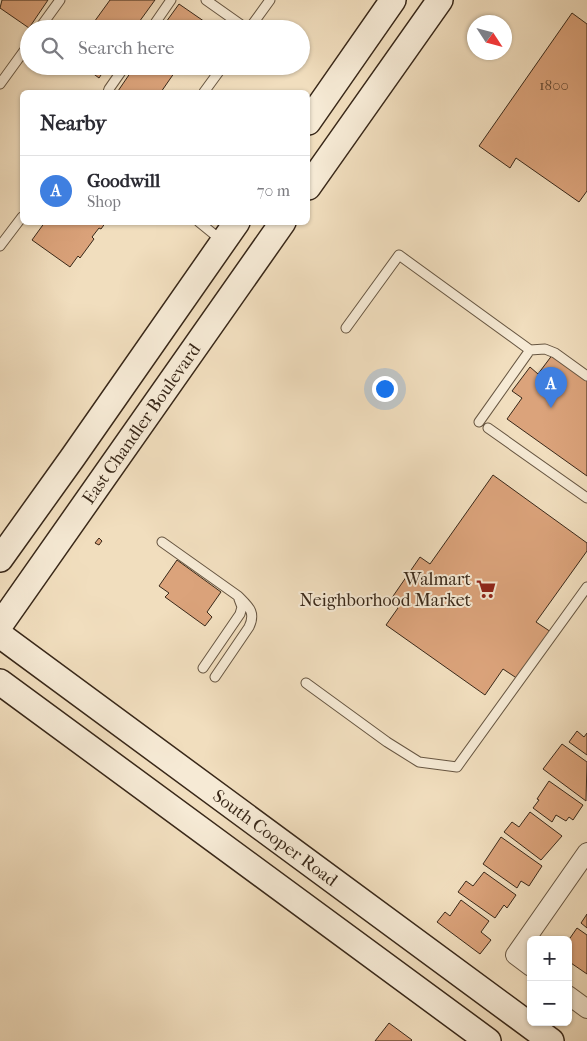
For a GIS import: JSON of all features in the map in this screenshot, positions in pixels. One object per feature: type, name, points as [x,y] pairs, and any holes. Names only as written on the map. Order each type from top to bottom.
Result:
[{"type":"main road","points":[[310,119],[393,0]]},
{"type":"main road","points":[[310,184],[440,0]]},
{"type":"main road","name":"East Chandler Boulevard","points":[[0,625],[280,225]]},
{"type":"main road","points":[[230,232],[254,263]]},
{"type":"main road","name":"East Chandler Boulevard","points":[[0,559],[230,232]]},
{"type":"main road","name":"South Cooper Road","points":[[0,635],[550,1041]]},
{"type":"main road","points":[[0,682],[488,1041]]},
{"type":"main road","points":[[281,888],[304,858]]},
{"type":"street","points":[[529,936],[587,852]]},
{"type":"street","points":[[527,939],[515,956],[527,964]]},
{"type":"street","points":[[572,998],[587,1009]]},
{"type":"lane","points":[[46,20],[60,0]]},
{"type":"lane","points":[[157,20],[171,0]]},
{"type":"lane","points":[[206,0],[235,20]]},
{"type":"lane","points":[[255,20],[270,0]]},
{"type":"lane","points":[[0,84],[3,73],[20,54]]},
{"type":"lane","points":[[109,90],[118,75]]},
{"type":"lane","points":[[205,90],[216,75]]},
{"type":"lane","points":[[0,246],[20,220]]},
{"type":"lane","points":[[208,225],[230,232]]},
{"type":"lane","points":[[346,328],[399,255],[530,350],[545,349],[555,353],[587,376]]},
{"type":"lane","points":[[479,422],[530,350]]},
{"type":"lane","points":[[488,428],[587,498]]},
{"type":"lane","points":[[162,542],[238,596],[248,606],[252,614],[249,628],[215,677]]},
{"type":"lane","points":[[306,683],[419,762],[457,767],[587,587]]},
{"type":"lane","points":[[203,668],[240,614],[242,607],[238,596]]},
{"type":"building","points":[[2,0],[48,0],[34,20],[20,20],[20,22],[0,8]]},
{"type":"building","points":[[110,0],[155,0],[141,20],[96,20]]},
{"type":"building","points":[[179,4],[202,20],[167,20]]},
{"type":"building","points":[[572,13],[587,24],[587,191],[579,202],[516,158],[510,168],[479,146]]},
{"type":"building","points":[[129,75],[173,75],[162,90],[119,90]]},
{"type":"building","points":[[43,225],[104,225],[92,237],[94,239],[80,258],[78,256],[70,267],[32,240]]},
{"type":"building","points":[[553,354],[587,378],[587,476],[507,419],[522,398],[512,391],[530,367],[538,374]]},
{"type":"building","points":[[493,475],[587,543],[587,551],[536,622],[551,632],[518,679],[503,669],[485,695],[386,625],[398,608],[389,602],[420,557],[430,564]]},
{"type":"building","points":[[99,538],[102,541],[99,545],[95,543]]},
{"type":"building","points":[[177,560],[221,592],[207,612],[212,617],[205,626],[165,597],[169,593],[159,586]]},
{"type":"building","points":[[577,731],[584,737],[587,733],[587,755],[569,742]]},
{"type":"building","points":[[562,744],[587,762],[586,801],[543,769]]},
{"type":"building","points":[[549,781],[583,805],[573,820],[569,817],[566,821],[556,815],[552,822],[533,808]]},
{"type":"building","points":[[530,812],[562,836],[541,860],[504,832],[512,822],[519,827]]},
{"type":"building","points":[[501,837],[542,866],[529,886],[521,881],[517,888],[483,864]]},
{"type":"building","points":[[484,872],[516,895],[507,908],[504,905],[495,918],[458,892],[466,881],[473,886]]},
{"type":"building","points":[[461,900],[489,921],[481,932],[491,940],[480,954],[437,922],[445,912],[450,916]]},
{"type":"building","points":[[587,914],[587,928],[581,923]]},
{"type":"building","points":[[577,928],[587,935],[587,974],[572,964],[571,936]]},
{"type":"building","points":[[389,1023],[412,1040],[375,1041]]},
{"type":"place","name":"Goodwill","points":[[551,408]]},
{"type":"place","name":"Walmart Neighborhood Market","points":[[486,589]]}]
